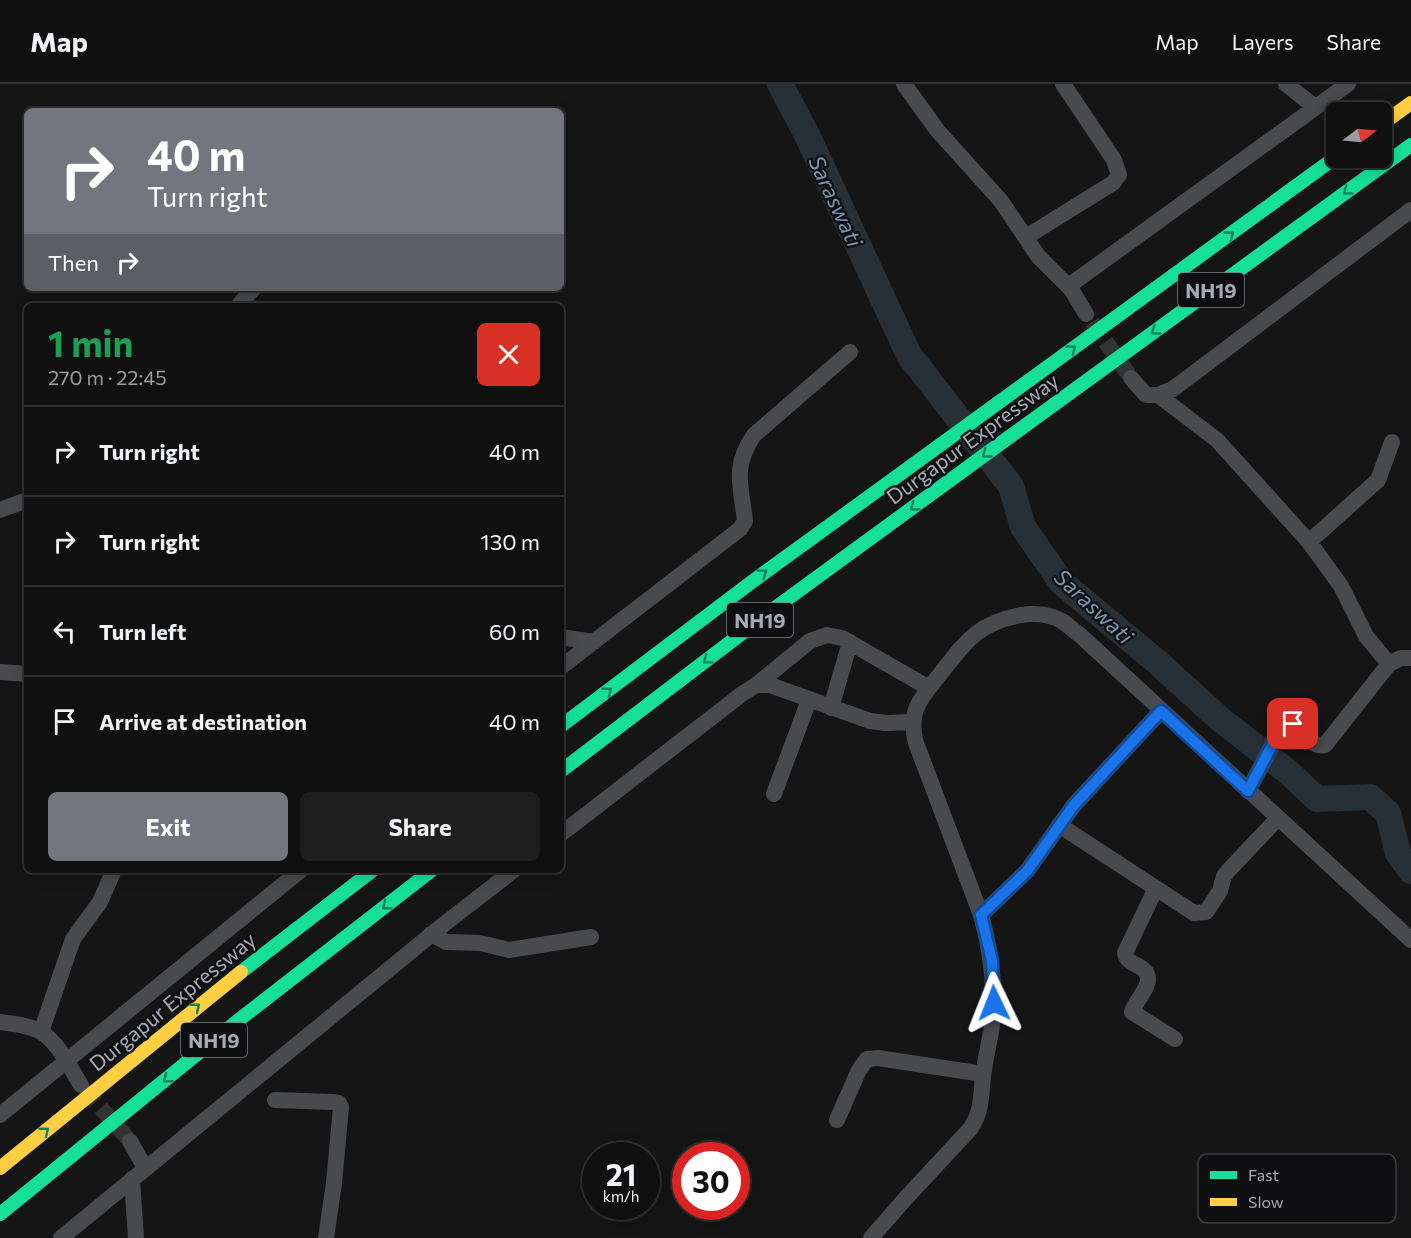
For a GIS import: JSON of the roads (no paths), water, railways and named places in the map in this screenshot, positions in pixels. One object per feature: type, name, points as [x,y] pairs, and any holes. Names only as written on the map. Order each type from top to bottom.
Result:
[{"type":"main road","points":[[1392,117],[1411,103]]},
{"type":"main road","name":"Durgapur Expressway","points":[[564,769],[775,608],[1411,145]]},
{"type":"main road","name":"Durgapur Expressway","points":[[564,724],[753,581],[1326,164]]},
{"type":"main road","name":"Durgapur Expressway","points":[[0,1168],[224,985],[369,873]]},
{"type":"main road","name":"NH19","points":[[0,1214],[240,1019],[428,873]]},
{"type":"street","points":[[904,84],[937,130],[1002,201],[1038,256],[1071,289],[1086,314]]},
{"type":"street","points":[[1026,237],[1113,183],[1119,175],[1114,160],[1063,84]]},
{"type":"street","points":[[1286,84],[1315,107]]},
{"type":"street","points":[[1071,289],[1074,282],[1348,84]]},
{"type":"street","points":[[1131,378],[1146,395],[1158,395],[1173,389],[1410,215]]},
{"type":"street","points":[[241,303],[251,291]]},
{"type":"street","points":[[564,665],[740,529],[745,521],[739,471],[745,447],[754,435],[850,352]]},
{"type":"street","points":[[1158,395],[1217,440],[1309,542],[1341,586],[1366,636],[1389,664]]},
{"type":"street","points":[[1309,542],[1378,480],[1392,442]]},
{"type":"street","points":[[0,510],[24,501]]},
{"type":"street","points":[[871,1238],[971,1128],[978,1118],[982,1103],[983,1074],[992,1026],[994,985],[988,940],[981,915],[916,743],[912,722],[918,702],[929,688],[964,644],[990,623],[1034,614],[1047,615],[1061,620],[1250,788],[1278,818],[1411,940]]},
{"type":"street","points":[[564,832],[810,641],[819,637],[834,635],[850,642],[929,688]]},
{"type":"street","points":[[564,637],[594,642]]},
{"type":"street","points":[[831,708],[850,642]]},
{"type":"street","points":[[1250,788],[1280,730],[1287,723],[1293,724],[1313,744],[1325,745],[1389,664],[1401,658],[1411,658]]},
{"type":"street","points":[[0,672],[24,674]]},
{"type":"street","points":[[756,685],[770,685],[784,689],[870,721],[912,722]]},
{"type":"street","points":[[774,794],[809,700]]},
{"type":"street","points":[[981,915],[1027,871],[1059,825],[1092,785],[1161,711]]},
{"type":"street","points":[[1059,825],[1194,913],[1206,912],[1220,891],[1224,876],[1278,818]]},
{"type":"street","points":[[41,1032],[73,939],[100,902],[113,873]]},
{"type":"street","points":[[0,1116],[297,873]]},
{"type":"street","points":[[62,1238],[431,934],[510,873]]},
{"type":"street","points":[[1156,888],[1125,957],[1128,962],[1143,969],[1148,978],[1147,986],[1132,1012],[1174,1039]]},
{"type":"street","points":[[431,934],[446,942],[480,943],[509,951],[591,937]]},
{"type":"street","points":[[0,1022],[41,1032],[66,1061],[81,1085]]},
{"type":"street","points":[[837,1120],[859,1070],[867,1059],[878,1058],[983,1074]]},
{"type":"street","points":[[274,1100],[334,1102],[339,1103],[341,1107],[326,1238]]},
{"type":"street","points":[[130,1141],[139,1173],[136,1238]]},
{"type":"waterway","name":"Saraswati","points":[[780,84],[807,135],[909,355],[1011,486],[1023,527],[1062,583],[1156,661],[1221,720],[1287,771],[1317,799],[1370,797],[1388,813],[1398,853],[1411,871]]},
{"type":"tunnel","points":[[1092,322],[1131,378]]},
{"type":"tunnel","points":[[85,1090],[130,1141]]}]
